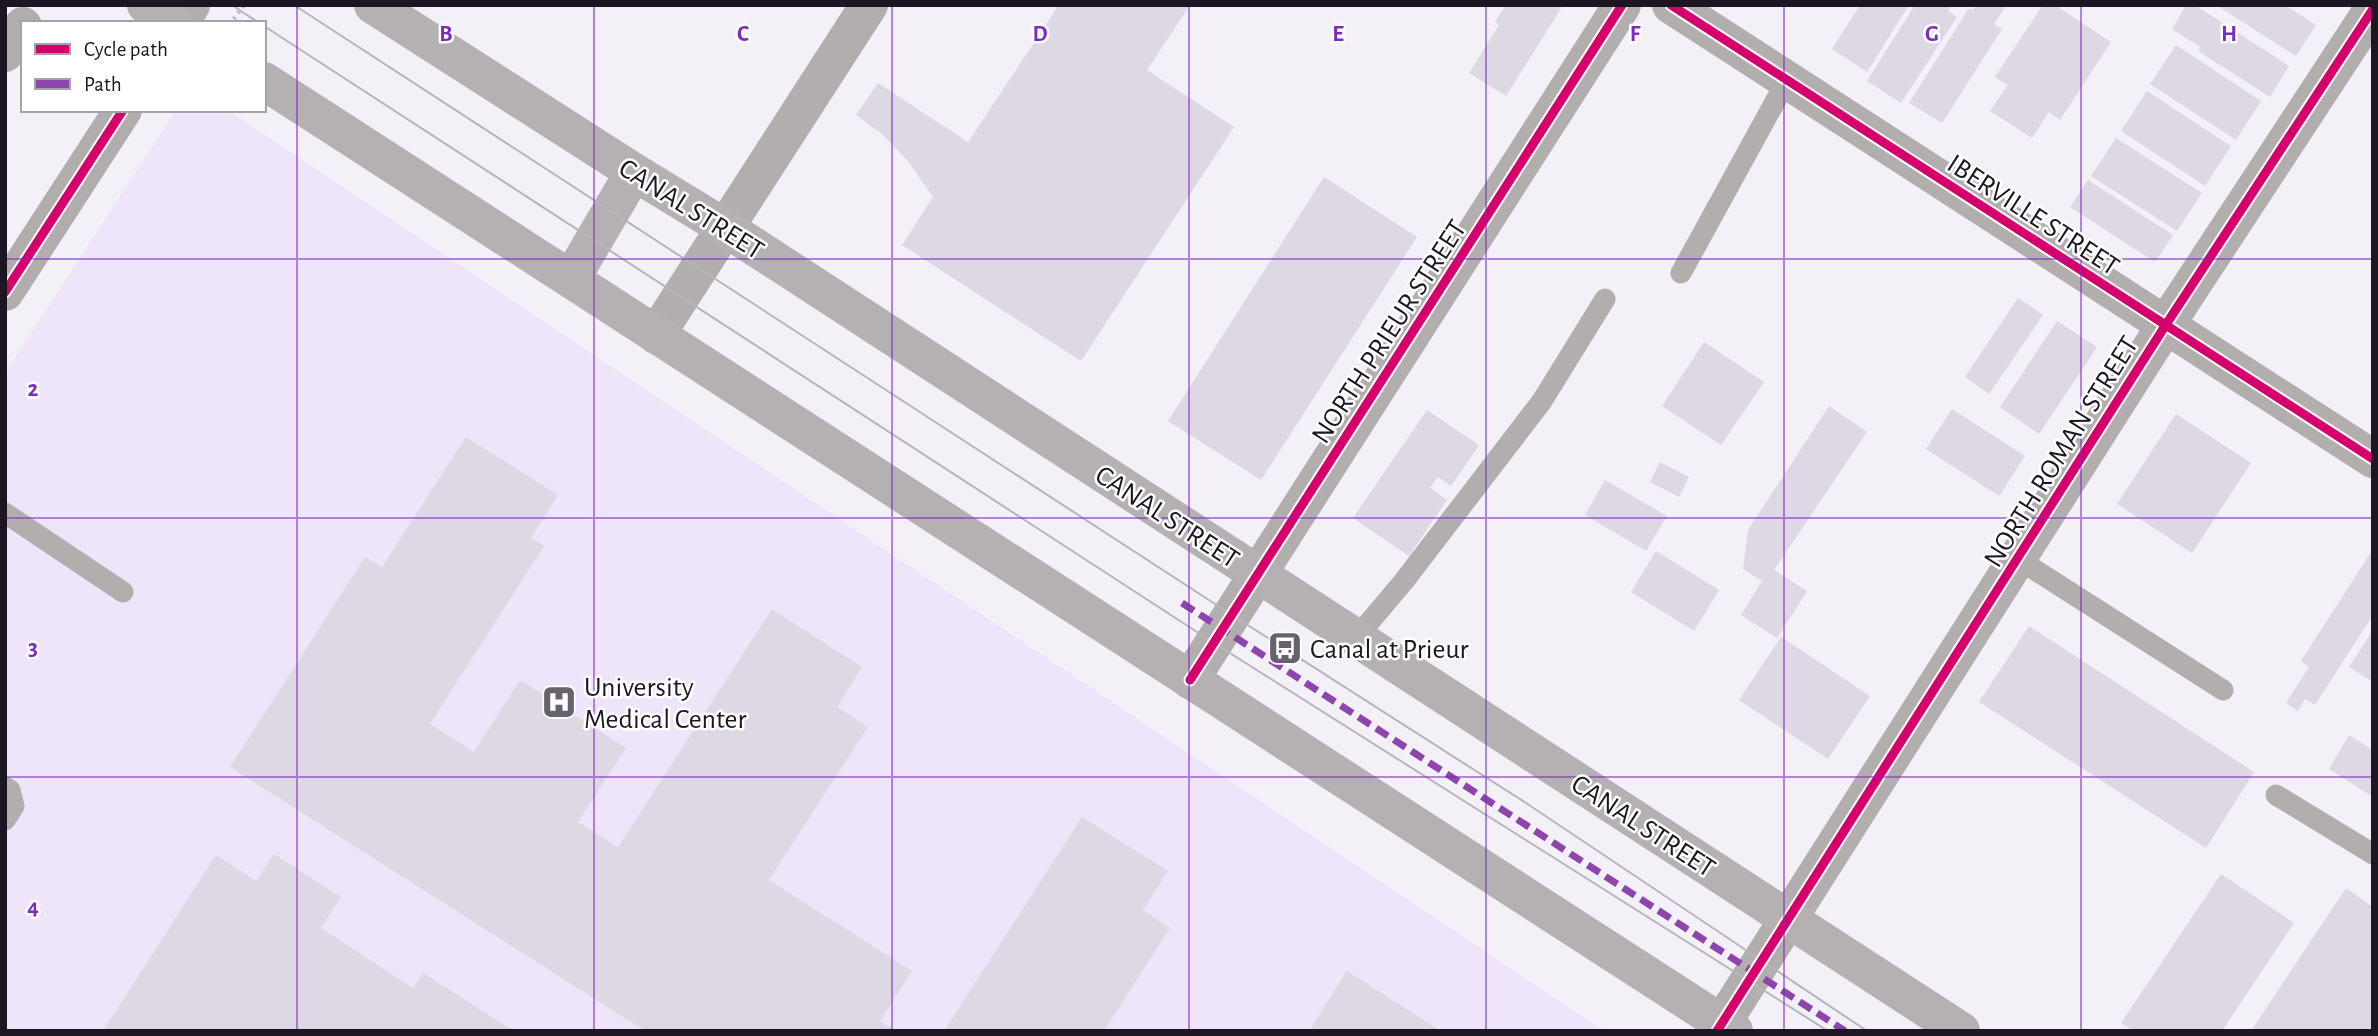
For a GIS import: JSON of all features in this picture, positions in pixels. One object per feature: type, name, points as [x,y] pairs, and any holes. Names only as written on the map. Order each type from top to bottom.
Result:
[{"type":"main road","points":[[146,5],[170,21]]},
{"type":"main road","name":"CANAL STREET","points":[[373,5],[724,227],[1961,1031]]},
{"type":"main road","points":[[266,82],[1724,1028]]},
{"type":"main road","points":[[571,279],[634,172]]},
{"type":"street","points":[[27,21],[37,5]]},
{"type":"street","points":[[181,21],[191,5]]},
{"type":"street","points":[[656,335],[869,5]]},
{"type":"street","name":"NORTH PRIEUR STREET","points":[[1190,680],[1622,5]]},
{"type":"street","name":"IBERVILLE STREET","points":[[1671,5],[2373,459]]},
{"type":"street","name":"NORTH ROMAN STREET","points":[[1724,1028],[1789,919],[2165,326],[2373,9]]},
{"type":"street","points":[[5,53],[21,29]]},
{"type":"street","points":[[6,290],[122,112]]},
{"type":"lane","points":[[1681,273],[1787,80]]},
{"type":"lane","points":[[1356,638],[1404,581],[1542,401],[1605,299]]},
{"type":"lane","points":[[5,513],[123,592]]},
{"type":"lane","points":[[2018,559],[2223,690]]},
{"type":"lane","points":[[5,787],[10,790],[14,806],[5,820]]},
{"type":"lane","points":[[2276,795],[2373,854]]},
{"type":"path","points":[[234,19],[244,5]]},
{"type":"shaded area","name":"University Medical Center","points":[[175,112],[231,112],[1604,1031],[5,1031],[5,373]]},
{"type":"building","points":[[1052,5],[1190,5],[1147,70],[1234,127],[1081,361],[902,245],[933,197],[907,160],[881,133],[856,115],[878,83],[968,142],[1057,8]]},
{"type":"building","points":[[1506,5],[1563,5],[1506,96],[1469,73],[1499,25],[1495,22]]},
{"type":"building","points":[[1860,5],[1909,5],[1867,72],[1832,49]]},
{"type":"building","points":[[1915,5],[1951,5],[1948,11],[1957,17],[1901,103],[1867,81]]},
{"type":"building","points":[[1976,5],[2006,6],[1994,24],[2002,29],[1942,123],[1909,103],[1969,8],[1973,10]]},
{"type":"building","points":[[2043,5],[2055,5],[2111,42],[2060,120],[2049,112],[2032,138],[1990,111],[2008,85],[1995,77]]},
{"type":"building","points":[[2186,5],[2195,5],[2289,66],[2270,97],[2198,51],[2200,47],[2172,29]]},
{"type":"building","points":[[2216,5],[2285,5],[2316,25],[2296,56]]},
{"type":"building","points":[[2176,45],[2261,101],[2236,140],[2150,84]]},
{"type":"building","points":[[2147,91],[2231,146],[2205,186],[2121,131]]},
{"type":"building","points":[[2116,138],[2202,193],[2177,231],[2091,176]]},
{"type":"building","points":[[1324,177],[1417,237],[1261,480],[1168,421]]},
{"type":"building","points":[[2088,180],[2173,235],[2155,262],[2070,207]]},
{"type":"building","points":[[2018,298],[2043,315],[1989,394],[1965,377]]},
{"type":"building","points":[[2057,321],[2097,347],[2039,434],[2000,407]]},
{"type":"building","points":[[1704,342],[1764,382],[1721,445],[1662,406]]},
{"type":"building","points":[[1829,406],[1867,432],[1774,570],[1807,591],[1777,638],[1741,615],[1762,581],[1743,569],[1748,530]]},
{"type":"building","points":[[1952,409],[2025,456],[1999,496],[1926,449]]},
{"type":"building","points":[[1427,410],[1479,445],[1451,486],[1438,477],[1430,488],[1447,500],[1409,556],[1353,518]]},
{"type":"building","points":[[2176,414],[2251,463],[2192,553],[2117,504]]},
{"type":"building","points":[[466,437],[558,495],[531,538],[544,546],[430,724],[474,752],[520,680],[626,748],[578,822],[618,847],[772,609],[862,667],[837,707],[868,727],[769,880],[912,971],[880,1021],[896,1031],[645,1031],[230,767],[365,557],[382,567]]},
{"type":"building","points":[[1660,462],[1689,477],[1679,497],[1650,482]]},
{"type":"building","points":[[1605,480],[1667,516],[1646,551],[1585,515]]},
{"type":"building","points":[[2373,549],[2373,615],[2315,705],[2305,699],[2298,711],[2286,703],[2309,667],[2301,661]]},
{"type":"building","points":[[1656,551],[1719,590],[1694,631],[1631,592]]},
{"type":"building","points":[[2029,626],[2254,772],[2206,848],[1979,702]]},
{"type":"building","points":[[2373,630],[2373,682],[2349,667]]},
{"type":"building","points":[[1781,637],[1870,696],[1828,759],[1739,700]]},
{"type":"building","points":[[2349,735],[2373,750],[2373,797],[2329,769]]},
{"type":"building","points":[[1082,817],[1168,871],[1143,910],[1170,928],[1104,1031],[944,1031]]},
{"type":"building","points":[[274,854],[341,897],[321,928],[413,988],[423,973],[514,1031],[103,1031],[216,855],[256,881]]},
{"type":"building","points":[[2221,874],[2294,923],[2222,1031],[2133,1031],[2121,1023]]},
{"type":"building","points":[[2346,888],[2373,907],[2373,1031],[2251,1031]]},
{"type":"building","points":[[1347,971],[1441,1031],[1309,1031]]},
{"type":"tram line","points":[[232,5],[256,21]]},
{"type":"tram line","points":[[294,5],[1526,803],[1867,1031]]},
{"type":"tram line","points":[[266,27],[1214,643],[1828,1031]]},
{"type":"marked path","points":[[1182,603],[1845,1031]]},
{"type":"cycle path","points":[[1190,680],[1622,5]]},
{"type":"cycle path","points":[[1671,5],[2373,459]]},
{"type":"cycle path","points":[[1717,1031],[2165,326],[2373,9]]},
{"type":"cycle path","points":[[5,292],[122,112]]},
{"type":"place","name":"Canal at Prieur","points":[[1285,648]]},
{"type":"place","name":"University Medical Center","points":[[559,702]]}]
